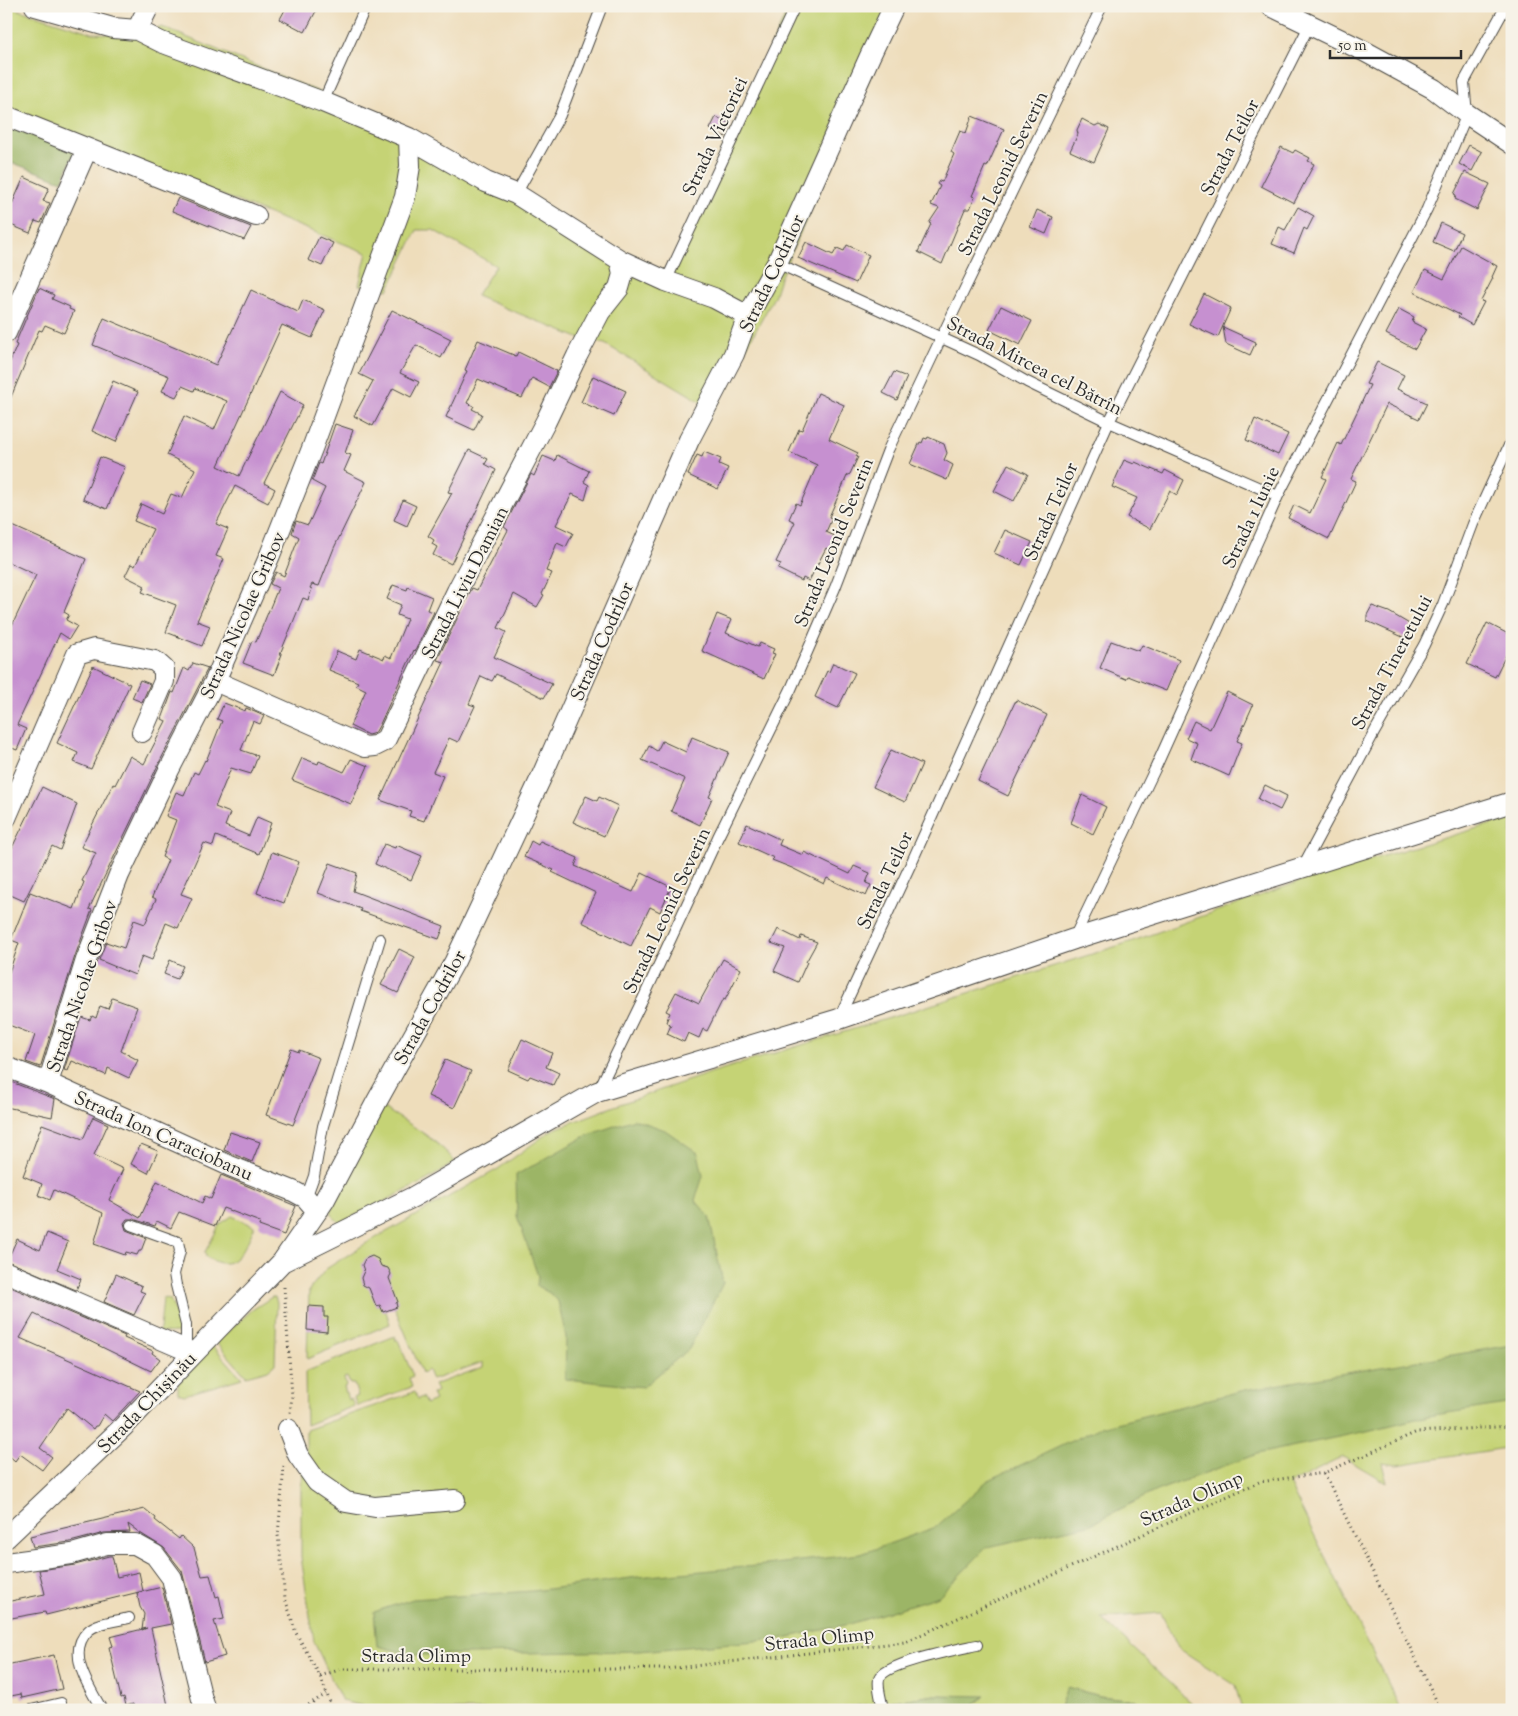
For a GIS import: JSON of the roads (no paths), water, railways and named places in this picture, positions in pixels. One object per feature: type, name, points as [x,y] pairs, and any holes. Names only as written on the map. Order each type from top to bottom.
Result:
[{"type":"street","points":[[35,6],[113,28],[137,30],[161,42],[323,102],[409,138],[486,182],[516,194],[620,260],[666,281],[714,298],[748,316]]},
{"type":"street","points":[[137,30],[149,6]]},
{"type":"street","name":"Strada Codrilor","points":[[282,1262],[312,1204],[455,961],[540,780],[689,440],[734,354],[748,316],[777,263],[894,6]]},
{"type":"street","points":[[1270,6],[1364,51],[1434,89],[1512,144]]},
{"type":"street","points":[[6,116],[256,216]]},
{"type":"street","name":"Strada Nicolae Gribov","points":[[48,1083],[86,960],[119,875],[169,770],[215,680],[278,536],[327,410],[405,197],[410,166],[409,138]]},
{"type":"street","points":[[6,333],[87,149]]},
{"type":"street","name":"Strada Liviu Damian","points":[[215,680],[365,747],[375,746],[385,741],[457,591],[546,421],[576,356],[600,312],[619,288],[623,274],[620,260]]},
{"type":"street","points":[[6,818],[77,654],[94,649],[155,661],[164,669],[164,681],[142,732]]},
{"type":"street","points":[[282,1262],[413,1197],[598,1092],[839,1019],[1074,939],[1512,802]]},
{"type":"street","name":"Strada Ion Caraciobanu","points":[[6,1067],[48,1083],[230,1166],[293,1191],[312,1204]]},
{"type":"street","name":"Strada Chișinău","points":[[6,1538],[123,1427],[190,1351],[282,1262]]},
{"type":"street","points":[[10,1275],[190,1351]]},
{"type":"street","points":[[288,1429],[298,1455],[317,1482],[346,1502],[375,1507],[455,1500]]},
{"type":"street","points":[[6,1563],[72,1554],[107,1544],[135,1544],[155,1555],[172,1578],[206,1710]]},
{"type":"lane","points":[[323,102],[366,6]]},
{"type":"lane","points":[[516,194],[560,115],[602,6]]},
{"type":"lane","name":"Strada Victoriei","points":[[666,281],[794,6]]},
{"type":"lane","name":"Strada Leonid Severin","points":[[598,1092],[644,1000],[718,837],[791,689],[835,588],[888,450],[1102,6]]},
{"type":"lane","points":[[1467,114],[1464,82],[1506,6]]},
{"type":"lane","name":"Strada Teilor","points":[[839,1019],[914,857],[1109,422],[1309,26]]},
{"type":"lane","name":"Strada 1 Iunie","points":[[1074,939],[1155,769],[1278,496],[1427,209],[1467,114]]},
{"type":"lane","name":"Strada Mircea cel Bătrîn","points":[[777,263],[980,355],[1027,382],[1109,422],[1278,496]]},
{"type":"lane","name":"Strada Tineretului","points":[[1301,869],[1375,731],[1424,645],[1443,604],[1473,524],[1512,439]]},
{"type":"lane","points":[[312,1204],[314,1176],[324,1126],[380,939]]},
{"type":"lane","points":[[131,1226],[178,1242],[180,1251],[174,1274],[190,1351]]},
{"type":"lane","points":[[102,1710],[84,1676],[78,1660],[80,1643],[89,1630],[129,1618]]},
{"type":"lane","points":[[883,1710],[878,1681],[886,1670],[902,1663],[977,1645]]},
{"type":"lane","points":[[31,1710],[61,1703]]}]
